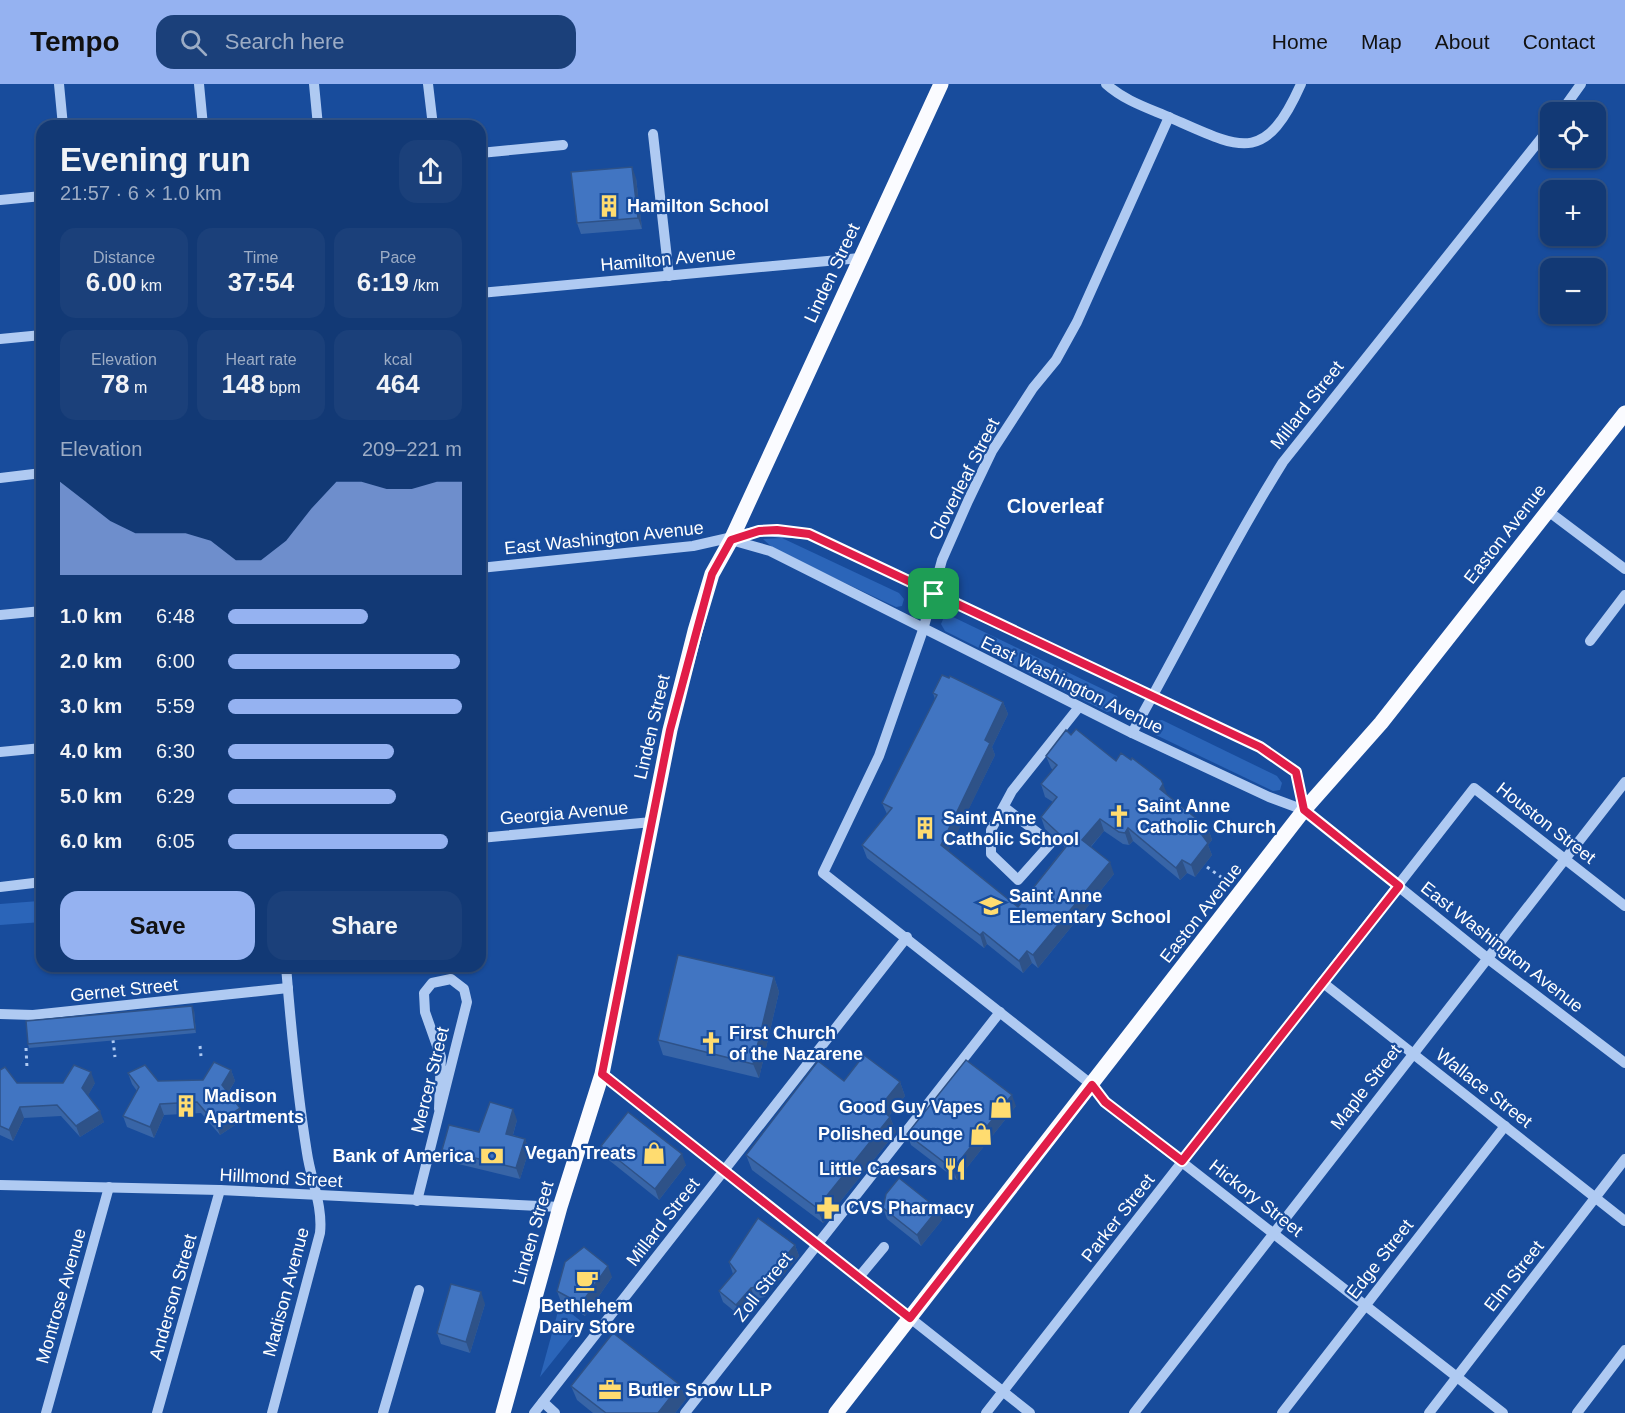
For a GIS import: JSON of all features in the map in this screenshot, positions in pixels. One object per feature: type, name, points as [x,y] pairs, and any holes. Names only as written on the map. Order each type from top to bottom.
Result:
[{"type":"main road","name":"Linden Street","points":[[503,1413],[560,1207],[602,1074],[670,730],[712,574],[731,540],[941,84]]},
{"type":"main road","name":"Easton Avenue","points":[[836,1413],[1304,810],[1380,723],[1625,413]]},
{"type":"street","points":[[59,84],[62,120]]},
{"type":"street","points":[[199,84],[202,120]]},
{"type":"street","points":[[314,84],[317,120]]},
{"type":"street","points":[[428,84],[432,120]]},
{"type":"street","points":[[1106,84],[1129,100],[1218,139],[1242,144],[1256,141],[1276,130],[1289,112],[1301,84]]},
{"type":"street","points":[[1568,102],[1581,84]]},
{"type":"street","name":"Cloverleaf Street","points":[[823,873],[879,756],[923,630],[942,560],[992,451],[1033,388],[1056,360],[1077,322],[1169,117]]},
{"type":"street","points":[[653,134],[669,276]]},
{"type":"street","name":"Millard Street","points":[[1132,733],[1258,501],[1282,462],[1540,141]]},
{"type":"street","points":[[486,152],[563,145]]},
{"type":"street","points":[[0,200],[36,197]]},
{"type":"street","name":"Hamilton Avenue","points":[[486,292],[860,258]]},
{"type":"street","points":[[0,339],[36,336]]},
{"type":"street","points":[[0,478],[36,474]]},
{"type":"street","points":[[1548,511],[1625,569]]},
{"type":"street","name":"East Washington Avenue","points":[[486,567],[731,540],[759,531],[809,534],[1260,747],[1296,772],[1304,810]]},
{"type":"street","name":"East Washington Avenue","points":[[731,540],[770,551],[923,630],[1132,733],[1269,797],[1304,810],[1487,958],[1625,1064]]},
{"type":"street","points":[[1590,641],[1625,595]]},
{"type":"street","points":[[0,615],[36,612]]},
{"type":"street","points":[[1004,807],[1050,843],[1018,880],[991,854],[992,830],[1012,791],[1079,707]]},
{"type":"street","points":[[0,752],[36,749]]},
{"type":"street","name":"Maple Street","points":[[1134,1413],[1625,782]]},
{"type":"street","name":"Houston Street","points":[[1474,788],[1625,906]]},
{"type":"street","name":"Parker Street","points":[[986,1413],[1474,788]]},
{"type":"street","name":"Georgia Avenue","points":[[486,837],[652,822]]},
{"type":"street","name":"Hickory Street","points":[[823,873],[1092,1085],[1105,1102],[1503,1413]]},
{"type":"street","points":[[0,886],[36,883]]},
{"type":"street","name":"Millard Street","points":[[534,1413],[907,937]]},
{"type":"street","name":"Madison Avenue","points":[[272,1413],[321,1233],[322,1213],[316,1197],[307,1154],[287,972]]},
{"type":"street","name":"Mercer Street","points":[[417,1201],[467,1002],[464,989],[451,979],[432,983],[424,993],[425,1012],[441,1057],[439,1109]]},
{"type":"street","name":"Wallace Street","points":[[1322,982],[1625,1221]]},
{"type":"street","name":"Gernet Street","points":[[0,1014],[33,1015],[288,988]]},
{"type":"street","name":"Zoll Street","points":[[685,1413],[1000,1012]]},
{"type":"street","points":[[602,1074],[1030,1413]]},
{"type":"street","name":"Edge Street","points":[[1282,1413],[1505,1126]]},
{"type":"street","name":"Elm Street","points":[[1429,1413],[1625,1159]]},
{"type":"street","name":"Hillmond Street","points":[[0,1185],[220,1190],[316,1197],[560,1207]]},
{"type":"street","name":"Montrose Avenue","points":[[46,1413],[109,1187]]},
{"type":"street","name":"Anderson Street","points":[[157,1413],[220,1190]]},
{"type":"street","points":[[859,1277],[884,1247]]},
{"type":"street","points":[[383,1413],[419,1290]]},
{"type":"street","points":[[1577,1413],[1625,1350]]},
{"type":"street","points":[[543,1402],[555,1413]]},
{"type":"path","points":[[1207,867],[1221,877]]},
{"type":"path","points":[[113,1040],[115,1057]]},
{"type":"path","points":[[200,1046],[201,1056]]},
{"type":"path","points":[[26,1048],[27,1068]]},
{"type":"shaded area","points":[[782,538],[899,593],[904,599],[902,606],[896,607],[775,550],[763,539]]},
{"type":"shaded area","points":[[951,616],[1117,696],[1119,703],[1116,710],[1107,712],[945,631],[941,624],[944,617]]},
{"type":"shaded area","points":[[1162,720],[1277,776],[1282,783],[1280,790],[1273,791],[1156,735],[1153,728],[1156,721]]},
{"type":"shaded area","points":[[36,901],[36,922],[0,925],[0,904]]},
{"type":"shaded area","points":[[560,1304],[583,1323],[540,1377]]},
{"type":"building","name":"Hamilton School","points":[[632,167],[638,218],[577,223],[571,172]]},
{"type":"building","points":[[942,675],[949,678],[950,676],[1003,702],[985,740],[990,743],[941,845],[1018,907],[1069,843],[1041,817],[1057,797],[1041,784],[1057,765],[1046,756],[1066,730],[1071,735],[1076,729],[1116,761],[1121,753],[1131,760],[1132,758],[1161,780],[1163,784],[1160,789],[1208,828],[1202,835],[1208,843],[1191,865],[1182,860],[1176,868],[1128,828],[1125,833],[1119,832],[1100,819],[1082,840],[1110,862],[1033,955],[1027,951],[1019,961],[983,932],[980,935],[862,845],[892,808],[882,803],[937,695],[933,693]]},
{"type":"building","name":"First Church of the Nazarene","points":[[678,955],[774,977],[753,1064],[658,1040]]},
{"type":"building","points":[[192,1006],[195,1029],[28,1044],[26,1021]]},
{"type":"building","points":[[864,1055],[900,1082],[879,1108],[890,1117],[817,1208],[746,1155],[818,1061],[844,1081]]},
{"type":"building","points":[[966,1060],[1012,1095],[953,1169],[907,1134]]},
{"type":"building","name":"Madison Apartments","points":[[214,1062],[231,1070],[222,1085],[240,1108],[216,1124],[197,1102],[160,1104],[150,1127],[123,1116],[139,1087],[128,1073],[145,1065],[158,1081],[203,1080]]},
{"type":"building","points":[[74,1065],[91,1072],[82,1088],[100,1111],[76,1126],[57,1105],[20,1107],[9,1130],[0,1126],[0,1070],[5,1067],[17,1083],[63,1083]]},
{"type":"building","points":[[490,1102],[513,1109],[506,1134],[525,1139],[516,1168],[442,1150],[449,1125],[479,1132]]},
{"type":"building","points":[[628,1112],[682,1154],[655,1189],[601,1146]]},
{"type":"building","points":[[899,1178],[938,1209],[917,1235],[883,1208],[886,1194]]},
{"type":"building","points":[[758,1218],[795,1245],[761,1286],[751,1288],[736,1305],[719,1291],[736,1271],[729,1262]]},
{"type":"building","points":[[584,1247],[608,1266],[581,1304],[557,1291],[565,1262]]},
{"type":"building","points":[[451,1284],[481,1292],[466,1342],[437,1333]]},
{"type":"building","points":[[613,1333],[680,1385],[658,1413],[606,1413],[571,1386]]},
{"type":"place","name":"Hamilton School","points":[[609,206]]},
{"type":"place","name":"Saint Anne Catholic Church","points":[[1119,816]]},
{"type":"place","name":"Saint Anne Catholic School","points":[[925,828]]},
{"type":"place","name":"Saint Anne Elementary School","points":[[991,906]]},
{"type":"place","name":"First Church of the Nazarene","points":[[711,1043]]},
{"type":"place","name":"Madison Apartments","points":[[186,1106]]},
{"type":"place","name":"Good Guy Vapes","points":[[1001,1107]]},
{"type":"place","name":"Polished Lounge","points":[[981,1134]]},
{"type":"place","name":"Vegan Treats","points":[[654,1153]]},
{"type":"place","name":"Bank of America","points":[[492,1156]]},
{"type":"place","name":"Little Caesars","points":[[955,1169]]},
{"type":"place","name":"CVS Pharmacy","points":[[828,1208]]},
{"type":"place","name":"Bethlehem Dairy Store","points":[[587,1280]]},
{"type":"place","name":"Butler Snow LLP","points":[[610,1390]]},
{"type":"district","name":"Cloverleaf","points":[[1055,506]]},
{"type":"route","points":[[777,530],[809,534],[934,594],[1260,747],[1296,772],[1304,810],[1399,886],[1182,1161],[1105,1102],[1092,1085],[910,1318],[602,1074],[670,730],[712,574],[731,540],[759,531],[777,530]]}]
